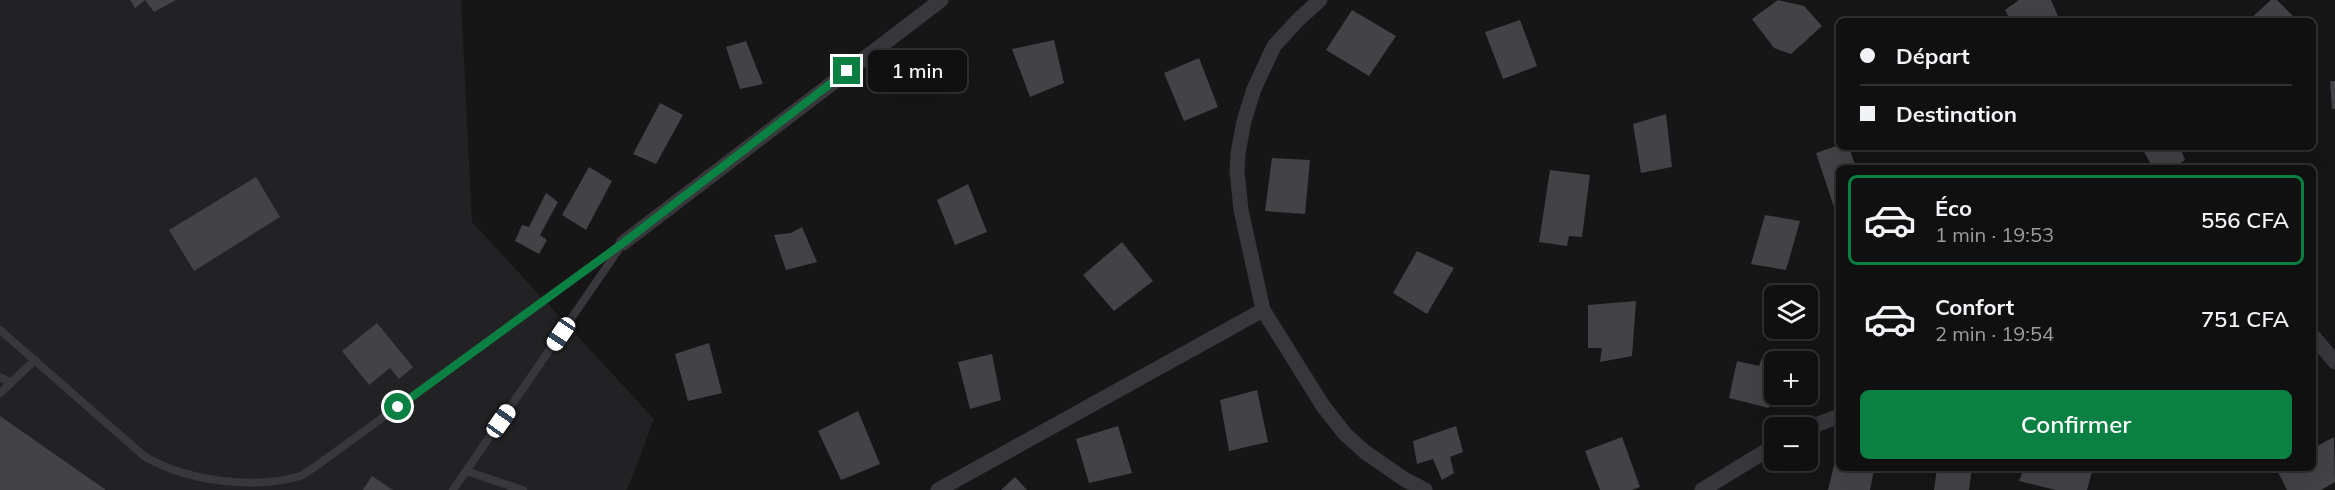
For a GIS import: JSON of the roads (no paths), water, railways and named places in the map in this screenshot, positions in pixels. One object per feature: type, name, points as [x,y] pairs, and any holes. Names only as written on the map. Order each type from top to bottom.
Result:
[{"type":"street","points":[[623,243],[941,0]]},
{"type":"street","points":[[1320,0],[1274,46],[1257,81],[1244,121],[1238,153],[1238,190],[1263,310],[1323,406],[1345,434],[1365,452],[1404,479],[1425,490]]},
{"type":"street","points":[[938,490],[1263,310]]},
{"type":"street","points":[[2316,340],[2335,362]]},
{"type":"street","points":[[1818,424],[1836,417]]},
{"type":"street","points":[[1702,490],[1764,452]]},
{"type":"lane","points":[[0,330],[144,456],[165,468],[203,482],[261,486],[299,476],[315,466],[623,243]]},
{"type":"lane","points":[[453,490],[623,243]]},
{"type":"lane","points":[[0,393],[35,360]]},
{"type":"lane","points":[[0,377],[11,383]]},
{"type":"lane","points":[[466,471],[523,490]]}]
